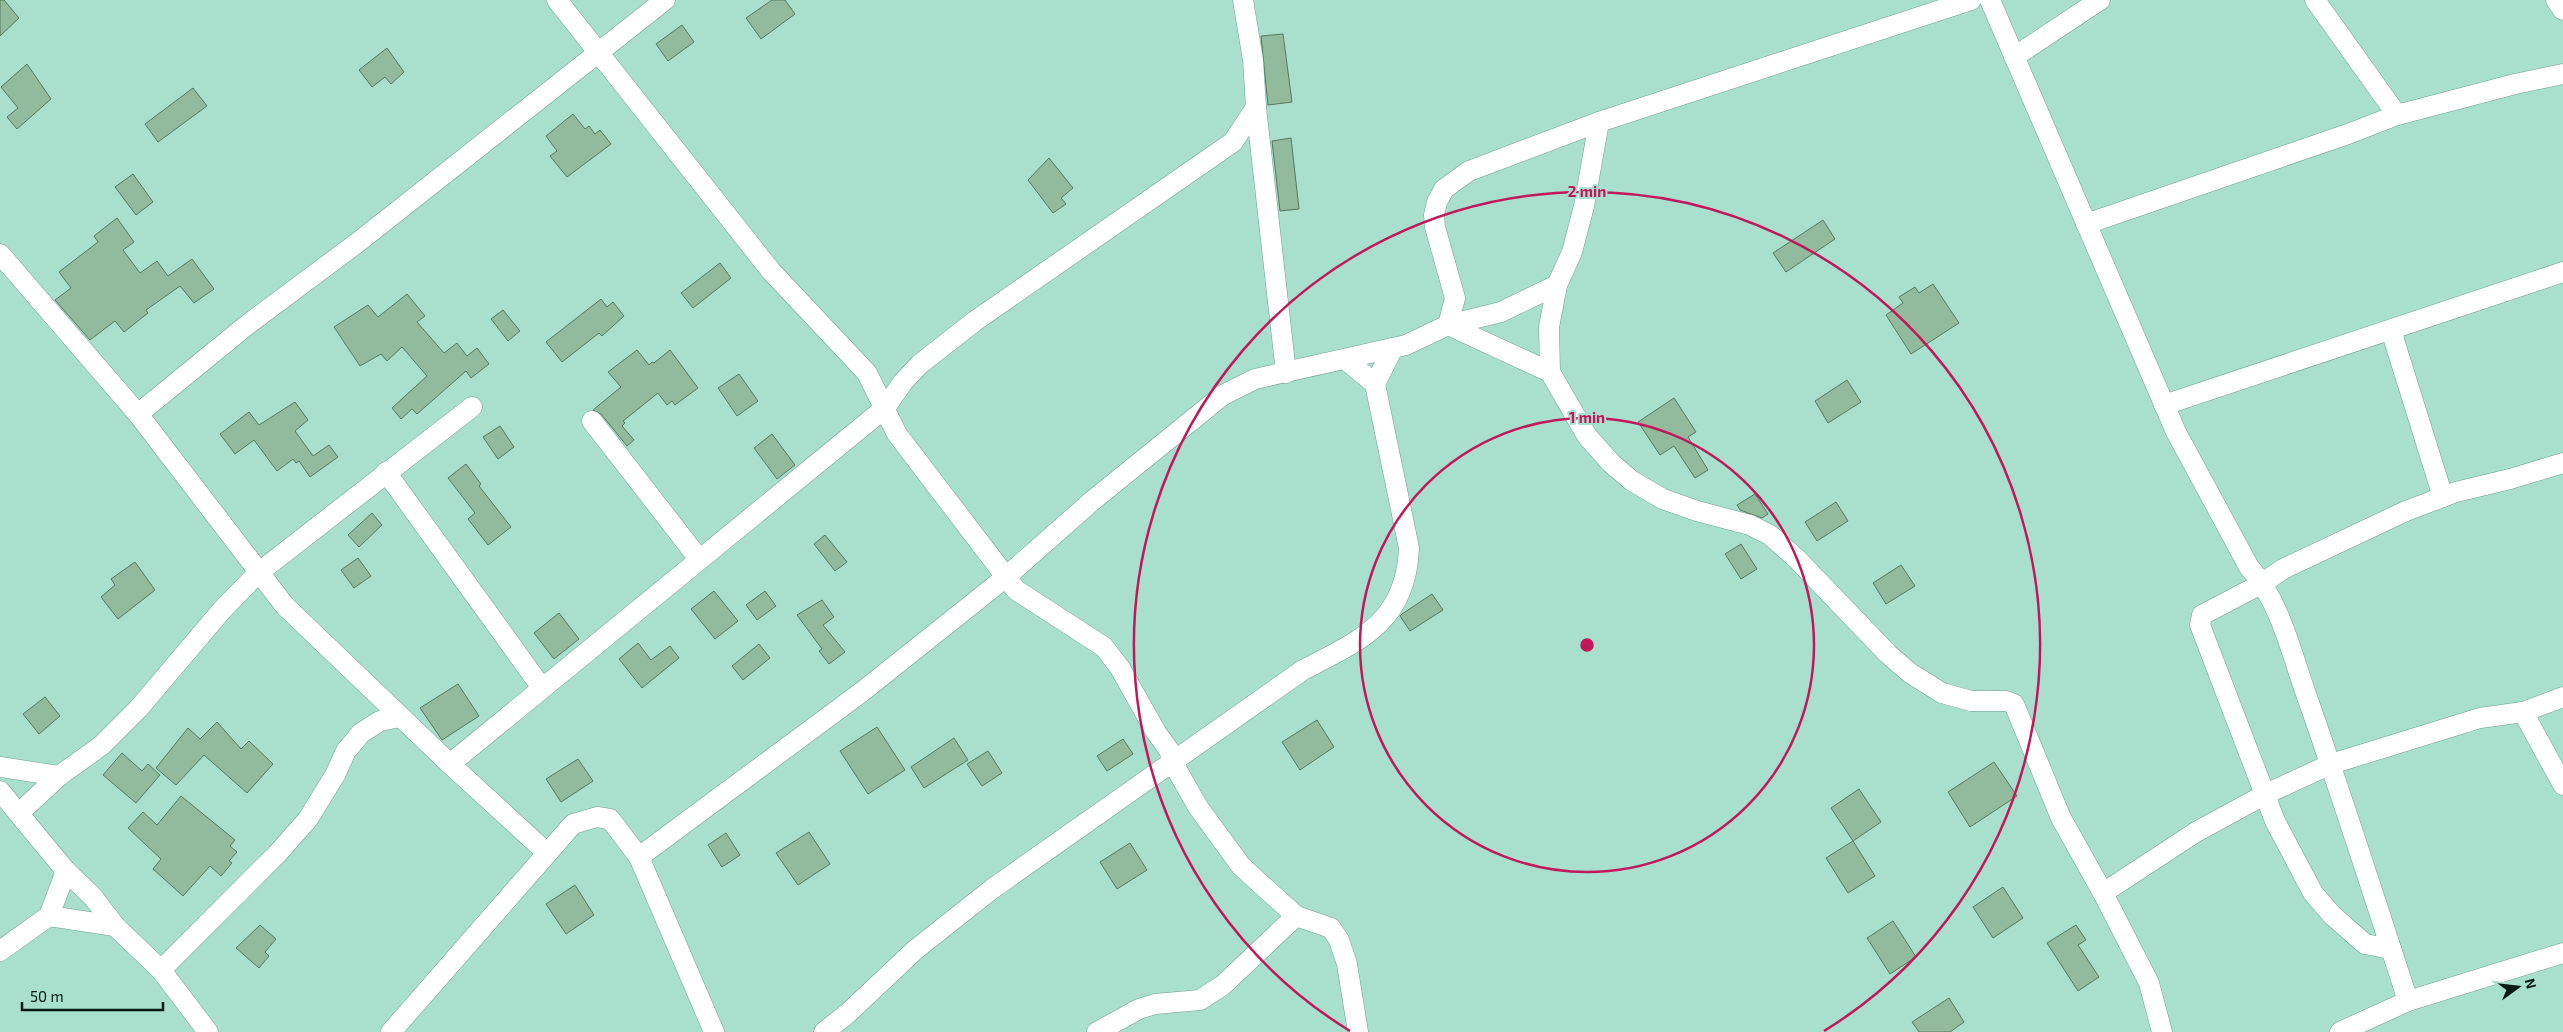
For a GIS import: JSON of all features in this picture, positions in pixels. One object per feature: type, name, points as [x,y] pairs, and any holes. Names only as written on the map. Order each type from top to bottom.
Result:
[{"type":"street","points":[[557,0],[771,271],[867,373],[897,434],[1016,590],[1104,647],[1120,668],[1156,732],[1169,750],[1173,763],[1198,807],[1241,866],[1296,916],[1331,928],[1339,940],[1347,964],[1358,1032]]},
{"type":"street","points":[[138,414],[247,325],[357,243],[599,54],[665,0]]},
{"type":"street","points":[[1243,0],[1253,60],[1256,107],[1286,373]]},
{"type":"street","points":[[1448,325],[1455,298],[1435,227],[1434,214],[1437,202],[1444,189],[1469,171],[1599,122],[1971,0]]},
{"type":"street","points":[[1990,0],[2176,432],[2249,567],[2263,583],[2277,614],[2331,764],[2408,1001]]},
{"type":"street","points":[[2014,57],[2100,0]]},
{"type":"street","points":[[2315,0],[2397,115]]},
{"type":"street","points":[[2556,0],[2563,10]]},
{"type":"street","points":[[2086,224],[2348,134],[2397,115],[2563,74]]},
{"type":"street","points":[[450,764],[885,408],[903,382],[920,364],[975,321],[1233,142],[1256,107]]},
{"type":"street","points":[[1599,122],[1584,206],[1572,252],[1557,285],[1549,327],[1550,372],[1587,436],[1611,463],[1632,481],[1663,499],[1697,511],[1750,525],[1770,535],[1797,559],[1888,654],[1910,674],[1942,693],[1971,701],[2006,701],[2014,704],[2061,818],[2103,893],[2149,983],[2162,1032]]},
{"type":"street","points":[[0,254],[138,414],[258,573],[286,606],[400,717],[547,853]]},
{"type":"street","points":[[2164,405],[2563,272]]},
{"type":"street","points":[[639,857],[862,692],[1006,577],[1092,501],[1215,401],[1255,379],[1406,345],[1448,325],[1501,312],[1557,285]]},
{"type":"street","points":[[1448,325],[1550,372]]},
{"type":"street","points":[[2393,328],[2394,340],[2443,497]]},
{"type":"street","points":[[824,1032],[847,1014],[915,950],[992,890],[1303,670],[1354,644],[1374,628],[1391,610],[1408,568],[1409,548],[1375,384],[1393,348]]},
{"type":"street","points":[[1345,359],[1375,384]]},
{"type":"street","points":[[19,813],[59,776],[102,745],[139,708],[215,618],[258,573],[472,407]]},
{"type":"street","points":[[592,421],[699,559]]},
{"type":"street","points":[[2391,949],[2365,944],[2332,915],[2313,894],[2275,821],[2200,625],[2202,615],[2208,610],[2263,583],[2283,568],[2406,512],[2443,497],[2563,463]]},
{"type":"street","points":[[386,472],[542,688]]},
{"type":"street","points":[[2103,893],[2196,832],[2266,794],[2331,764],[2480,718],[2523,712],[2563,697]]},
{"type":"street","points":[[2523,712],[2563,785]]},
{"type":"street","points":[[161,970],[278,852],[308,819],[335,775],[346,751],[361,733],[380,721],[400,717]]},
{"type":"street","points":[[0,767],[59,776]]},
{"type":"street","points":[[0,791],[66,871],[93,897],[116,926],[161,970],[208,1032]]},
{"type":"street","points":[[391,1032],[500,910],[573,824],[596,817],[610,819],[639,857],[714,1032]]},
{"type":"street","points":[[0,951],[49,916],[66,871]]},
{"type":"street","points":[[49,916],[116,926]]},
{"type":"street","points":[[1097,1032],[1139,1009],[1155,1004],[1200,1000],[1223,985],[1296,916]]},
{"type":"street","points":[[2340,1032],[2408,1001],[2563,953]]},
{"type":"building","points":[[0,0],[4,0],[19,18],[0,36]]},
{"type":"building","points":[[772,0],[785,0],[795,14],[761,39],[746,18]]},
{"type":"building","points":[[682,25],[694,42],[668,61],[656,44]]},
{"type":"building","points":[[1283,34],[1292,102],[1268,105],[1261,36]]},
{"type":"building","points":[[387,48],[404,72],[391,84],[385,77],[372,87],[359,70]]},
{"type":"building","points":[[27,64],[51,99],[17,129],[7,117],[18,108],[1,87]]},
{"type":"building","points":[[193,88],[207,106],[158,142],[145,124]]},
{"type":"building","points":[[573,114],[585,129],[589,126],[595,134],[600,130],[611,144],[567,177],[550,156],[557,151],[546,136]]},
{"type":"building","points":[[1291,138],[1299,209],[1280,211],[1272,141]]},
{"type":"building","points":[[1049,158],[1073,188],[1061,198],[1066,204],[1053,213],[1028,180]]},
{"type":"building","points":[[133,174],[153,202],[136,215],[115,187]]},
{"type":"building","points":[[117,218],[134,242],[123,250],[140,273],[157,261],[168,276],[192,259],[214,289],[194,303],[180,286],[146,310],[148,313],[124,332],[115,321],[90,340],[55,300],[71,288],[59,272],[98,242],[94,236]]},
{"type":"building","points":[[1823,220],[1835,239],[1786,272],[1773,253]]},
{"type":"building","points":[[720,263],[731,278],[693,308],[681,293]]},
{"type":"building","points":[[1933,284],[1959,323],[1911,354],[1886,315],[1903,303],[1899,297],[1915,287],[1919,293]]},
{"type":"building","points":[[407,294],[425,316],[417,322],[444,353],[457,343],[467,356],[477,348],[489,364],[471,378],[466,371],[417,414],[412,409],[401,419],[392,408],[427,376],[402,347],[387,361],[381,354],[360,366],[334,327],[368,305],[378,317]]},
{"type":"building","points":[[601,299],[607,307],[613,302],[624,316],[602,336],[599,333],[562,362],[546,342]]},
{"type":"building","points":[[503,310],[520,331],[508,341],[491,319]]},
{"type":"building","points":[[637,350],[649,365],[670,350],[698,388],[675,405],[672,401],[667,405],[658,393],[623,421],[625,423],[622,426],[634,440],[627,446],[601,414],[593,410],[621,387],[608,372]]},
{"type":"building","points":[[739,374],[758,401],[737,416],[718,388]]},
{"type":"building","points":[[1847,380],[1861,402],[1828,423],[1815,401]]},
{"type":"building","points":[[1674,398],[1696,432],[1688,437],[1708,470],[1695,478],[1674,446],[1660,455],[1638,422]]},
{"type":"building","points":[[295,402],[308,420],[295,431],[313,456],[329,445],[338,457],[310,477],[299,461],[296,463],[293,459],[277,471],[254,440],[235,454],[220,434],[249,412],[259,425]]},
{"type":"building","points":[[500,426],[514,447],[498,459],[483,437]]},
{"type":"building","points":[[772,434],[795,465],[777,479],[754,448]]},
{"type":"building","points":[[466,464],[481,484],[479,486],[511,527],[488,545],[468,519],[475,513],[448,478]]},
{"type":"building","points":[[1755,494],[1768,514],[1762,518],[1740,510],[1737,505]]},
{"type":"building","points":[[1836,502],[1848,521],[1817,541],[1805,522]]},
{"type":"building","points":[[372,513],[382,525],[359,547],[348,535]]},
{"type":"building","points":[[825,535],[847,562],[835,571],[814,544]]},
{"type":"building","points":[[1741,544],[1757,569],[1741,579],[1725,554]]},
{"type":"building","points":[[358,558],[371,576],[354,588],[341,570]]},
{"type":"building","points":[[135,562],[155,590],[118,619],[101,597],[115,585],[111,579]]},
{"type":"building","points":[[1901,565],[1915,586],[1886,604],[1873,583]]},
{"type":"building","points":[[714,591],[738,621],[715,639],[691,609]]},
{"type":"building","points":[[765,591],[776,606],[757,620],[746,605]]},
{"type":"building","points":[[1432,594],[1443,610],[1410,631],[1400,616]]},
{"type":"building","points":[[822,600],[834,617],[823,625],[845,652],[829,664],[819,651],[822,649],[797,615]]},
{"type":"building","points":[[559,613],[579,639],[554,659],[534,633]]},
{"type":"building","points":[[638,643],[651,660],[670,646],[679,658],[642,688],[619,659]]},
{"type":"building","points":[[759,644],[770,658],[743,680],[732,666]]},
{"type":"building","points":[[458,684],[479,716],[442,740],[420,708]]},
{"type":"building","points":[[45,697],[60,716],[39,734],[23,714]]},
{"type":"building","points":[[1317,720],[1334,747],[1300,770],[1282,742]]},
{"type":"building","points":[[217,722],[241,749],[249,741],[273,764],[247,793],[204,755],[176,785],[156,768],[188,728],[200,739]]},
{"type":"building","points":[[877,727],[905,770],[868,794],[840,751]]},
{"type":"building","points":[[954,738],[968,760],[924,788],[911,767]]},
{"type":"building","points":[[1123,739],[1133,754],[1107,771],[1097,756]]},
{"type":"building","points":[[988,751],[1002,773],[982,786],[967,764]]},
{"type":"building","points":[[122,753],[142,771],[148,764],[160,775],[136,803],[103,775]]},
{"type":"building","points":[[578,759],[593,781],[561,802],[546,779]]},
{"type":"building","points":[[1994,762],[2017,796],[1970,827],[1948,792]]},
{"type":"building","points":[[1859,789],[1881,822],[1853,841],[1831,808]]},
{"type":"building","points":[[181,796],[235,840],[230,846],[237,852],[229,861],[232,863],[221,876],[210,866],[183,896],[153,869],[161,859],[128,828],[143,812],[157,825]]},
{"type":"building","points":[[809,832],[830,864],[798,885],[776,853]]},
{"type":"building","points":[[726,833],[740,855],[722,867],[708,845]]},
{"type":"building","points":[[1853,841],[1875,876],[1848,893],[1826,858]]},
{"type":"building","points":[[1130,843],[1147,870],[1117,889],[1100,862]]},
{"type":"building","points":[[575,885],[594,915],[566,934],[546,904]]},
{"type":"building","points":[[2003,887],[2023,918],[1993,938],[1973,907]]},
{"type":"building","points":[[1893,921],[1916,957],[1890,974],[1867,938]]},
{"type":"building","points":[[260,925],[276,939],[265,952],[269,956],[259,968],[236,948]]},
{"type":"building","points":[[2076,925],[2086,940],[2078,945],[2099,977],[2078,991],[2047,943]]},
{"type":"building","points":[[1949,998],[1964,1022],[1950,1032],[1919,1032],[1912,1022]]}]
